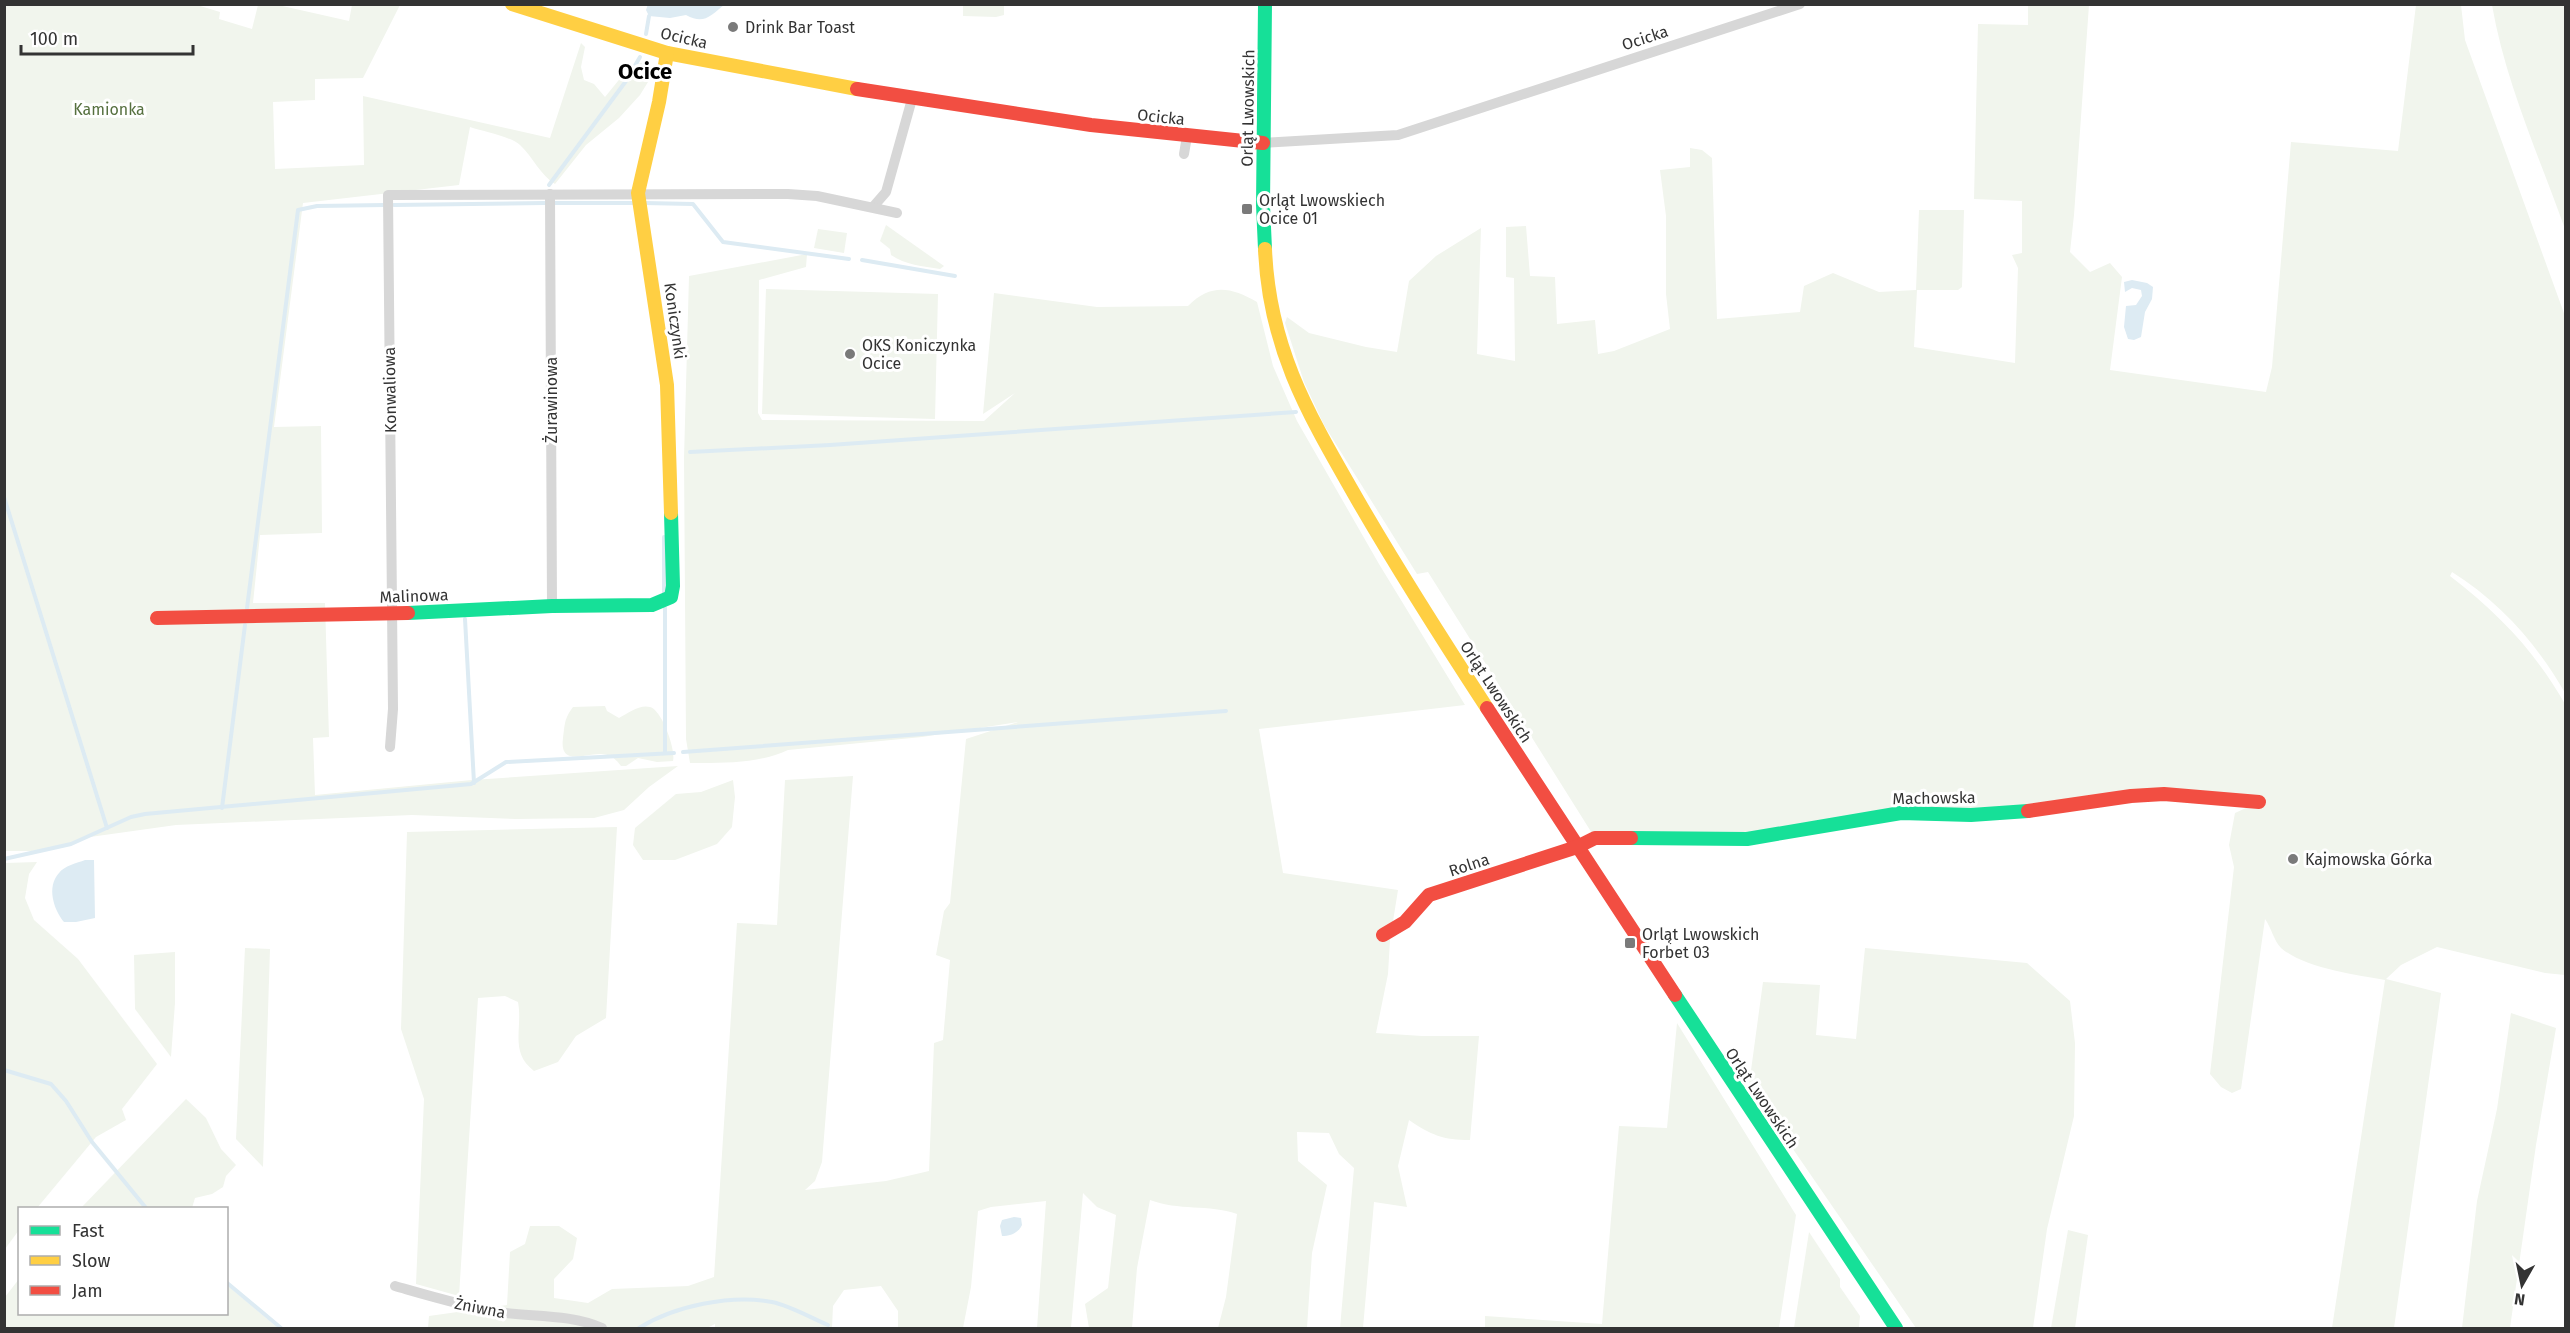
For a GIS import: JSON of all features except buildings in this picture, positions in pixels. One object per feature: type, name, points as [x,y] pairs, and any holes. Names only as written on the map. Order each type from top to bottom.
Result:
[{"type":"street","name":"Ocicka","points":[[512,4],[667,53],[912,99],[1012,115],[1263,143],[1398,135],[1800,4]]},
{"type":"street","name":"Orląt Lwowskich","points":[[1265,4],[1263,143],[1266,273],[1273,319],[1292,379],[1327,448],[1379,537],[1577,847],[1896,1329]]},
{"type":"street","name":"Koniczynki","points":[[667,53],[659,102],[638,193],[667,385],[673,574],[670,597]]},
{"type":"street","points":[[873,207],[886,192],[912,99]]},
{"type":"street","points":[[1184,154],[1186,136]]},
{"type":"street","points":[[550,194],[788,194],[817,196],[897,213]]},
{"type":"street","name":"Żurawinowa","points":[[550,194],[552,606]]},
{"type":"street","name":"Konwaliowa","points":[[390,747],[393,709],[393,614],[388,195],[550,194]]},
{"type":"street","name":"Malinowa","points":[[157,618],[393,614],[552,606],[652,605],[670,597]]},
{"type":"street","name":"Machowska","points":[[1577,847],[1595,838],[1747,839],[1901,813],[1971,815],[2046,810],[2131,796],[2164,794],[2259,802]]},
{"type":"street","name":"Rolna","points":[[1383,934],[1405,922],[1429,895],[1577,847]]},
{"type":"street","name":"Żniwna","points":[[395,1286],[472,1307],[588,1323],[602,1329]]},
{"type":"green space","name":"Kamionka","points":[[4,5],[197,5],[220,12],[219,19],[252,29],[258,5],[278,5],[349,21],[352,5],[400,5],[363,78],[315,79],[315,100],[273,102],[275,169],[364,165],[363,96],[550,138],[581,43],[585,47],[581,67],[584,80],[594,84],[605,97],[631,65],[647,62],[648,82],[640,95],[619,118],[586,145],[555,184],[545,176],[516,142],[470,127],[459,185],[303,203],[274,427],[321,426],[322,533],[260,535],[253,603],[325,603],[329,737],[313,738],[315,795],[472,780],[678,766],[649,787],[624,810],[594,818],[516,819],[412,815],[176,825],[90,837],[41,851],[5,851]]},
{"type":"green space","points":[[963,5],[1004,5],[1004,15],[996,17],[963,16]]},
{"type":"green space","points":[[2028,5],[2089,5],[2070,252],[2090,272],[2110,263],[2122,277],[2110,370],[2266,392],[2272,367],[2291,142],[2398,151],[2416,5],[2461,5],[2465,40],[2565,316],[2565,693],[2530,641],[2516,625],[2469,584],[2452,572],[2450,576],[2484,604],[2514,634],[2541,667],[2565,704],[2565,975],[2545,973],[2437,947],[2401,965],[2386,979],[2441,993],[2394,1328],[2332,1328],[2385,980],[2331,970],[2291,955],[2281,948],[2265,919],[2241,1089],[2232,1093],[2221,1087],[2210,1074],[2234,867],[2229,845],[2235,813],[2257,803],[2097,800],[1901,813],[1807,830],[1595,838],[1428,572],[1417,574],[1324,425],[1304,382],[1285,323],[1287,317],[1309,333],[1397,352],[1409,281],[1436,256],[1481,228],[1477,354],[1515,361],[1514,278],[1506,277],[1506,227],[1526,226],[1530,276],[1555,277],[1557,324],[1595,320],[1598,354],[1614,351],[1670,329],[1666,294],[1666,216],[1660,170],[1690,167],[1690,148],[1702,150],[1712,158],[1717,319],[1800,312],[1804,286],[1833,273],[1879,292],[1916,290],[1919,210],[1964,210],[1962,287],[1958,290],[1917,290],[1914,347],[2015,363],[2018,268],[2012,255],[2022,253],[2022,201],[1974,199],[1978,24],[2028,25]]},
{"type":"green space","points":[[2492,5],[2565,5],[2565,229],[2514,90]]},
{"type":"green space","points":[[886,225],[944,266],[940,269],[914,265],[891,255],[890,249],[880,241]]},
{"type":"green space","points":[[818,229],[847,233],[844,253],[814,248]]},
{"type":"green space","points":[[807,254],[806,267],[759,280],[758,413],[762,420],[984,421],[1015,393],[983,414],[994,293],[1097,307],[1188,306],[1205,294],[1221,290],[1238,293],[1257,302],[1273,366],[1297,421],[1379,564],[1465,705],[1259,729],[1283,873],[1398,890],[1390,940],[1388,974],[1376,1033],[1479,1036],[1470,1140],[1438,1136],[1409,1120],[1398,1166],[1407,1207],[1374,1202],[1363,1328],[1340,1328],[1354,1168],[1339,1154],[1329,1133],[1297,1132],[1298,1161],[1327,1185],[1312,1253],[1307,1328],[1218,1328],[1226,1297],[1237,1214],[1150,1200],[1137,1268],[1132,1328],[1089,1328],[1085,1304],[1108,1288],[1116,1215],[1097,1207],[1083,1193],[1071,1328],[1037,1328],[1046,1201],[991,1207],[978,1211],[971,1287],[963,1328],[898,1328],[898,1311],[881,1286],[844,1290],[833,1306],[832,1328],[715,1328],[715,1324],[707,1328],[428,1328],[429,1316],[507,1305],[510,1252],[525,1244],[530,1226],[559,1226],[577,1238],[573,1259],[554,1279],[554,1298],[588,1303],[612,1289],[688,1286],[714,1277],[737,923],[777,925],[785,780],[853,776],[822,1162],[815,1181],[805,1190],[886,1181],[929,1171],[934,1043],[943,1040],[950,960],[936,955],[944,911],[950,903],[966,739],[1018,722],[922,737],[788,750],[765,758],[728,763],[690,763],[686,739],[684,458],[689,276]]},
{"type":"green space","name":"OKS Koniczynka Ocice","points":[[766,289],[938,294],[935,419],[762,414]]},
{"type":"green space","points":[[605,706],[607,711],[619,718],[646,706],[655,710],[667,731],[673,761],[657,762],[638,758],[626,766],[621,766],[607,755],[569,756],[565,753],[563,738],[565,725],[573,707]]},
{"type":"green space","points":[[733,780],[735,797],[732,827],[717,844],[675,860],[643,860],[633,845],[635,828],[676,794],[701,792]]},
{"type":"green space","points":[[617,827],[606,1018],[576,1036],[558,1062],[534,1071],[526,1064],[519,1048],[518,1002],[505,996],[478,998],[459,1296],[416,1284],[424,1099],[401,1029],[407,832]]},
{"type":"green space","points":[[37,862],[29,874],[25,898],[34,920],[78,959],[157,1064],[122,1109],[126,1120],[96,1137],[38,1207],[18,1207],[18,1231],[5,1249],[5,863]]},
{"type":"green space","points":[[245,948],[270,949],[263,1167],[236,1139]]},
{"type":"green space","points":[[1865,948],[2027,963],[2070,1001],[2075,1043],[2074,1116],[2047,1229],[2033,1328],[1916,1328],[1749,1085],[1763,982],[1820,985],[1816,1035],[1856,1039]]},
{"type":"green space","points":[[175,952],[175,1003],[171,1057],[135,1009],[134,955]]},
{"type":"green space","points":[[2511,1013],[2556,1028],[2536,1145],[2510,1328],[2462,1328],[2477,1201],[2497,1109]]},
{"type":"green space","points":[[1677,1023],[1796,1215],[1779,1328],[1485,1328],[1485,1316],[1602,1324],[1619,1126],[1667,1128]]},
{"type":"green space","points":[[186,1099],[206,1118],[221,1149],[236,1165],[226,1176],[223,1187],[212,1194],[195,1198],[192,1207],[82,1207]]},
{"type":"green space","points":[[2068,1230],[2088,1235],[2075,1328],[2051,1328]]},
{"type":"green space","points":[[1809,1232],[1840,1279],[1840,1287],[1860,1316],[1859,1328],[1794,1328]]},
{"type":"green space","points":[[18,1280],[18,1315],[228,1315],[228,1286],[278,1328],[5,1328],[5,1297]]},
{"type":"shaded area","points":[[648,4],[724,5],[707,18],[698,19],[686,15],[670,18],[649,16],[646,10]]},
{"type":"shaded area","points":[[2132,280],[2147,283],[2153,287],[2152,299],[2145,312],[2141,337],[2134,340],[2128,339],[2124,327],[2126,306],[2136,305],[2142,296],[2141,290],[2132,288],[2125,292],[2124,282]]},
{"type":"shaded area","points":[[85,860],[94,860],[95,918],[64,922],[53,898],[55,879],[61,871]]},
{"type":"shaded area","points":[[1021,1218],[1022,1225],[1014,1234],[1002,1236],[1000,1226],[1002,1220]]},
{"type":"waterway","points":[[646,34],[649,16]]},
{"type":"waterway","points":[[549,185],[626,81],[640,57]]},
{"type":"waterway","points":[[394,205],[545,203]]},
{"type":"waterway","points":[[555,203],[635,203]]},
{"type":"waterway","points":[[644,203],[693,204],[723,242],[849,259]]},
{"type":"waterway","points":[[247,608],[298,210],[317,206],[385,205]]},
{"type":"waterway","points":[[862,260],[955,276]]},
{"type":"waterway","points":[[690,452],[830,445],[1296,412]]},
{"type":"waterway","points":[[4,497],[107,828]]},
{"type":"waterway","points":[[664,537],[664,593]]},
{"type":"waterway","points":[[665,608],[665,753]]},
{"type":"waterway","points":[[465,619],[474,783]]},
{"type":"waterway","points":[[222,808],[245,625]]},
{"type":"waterway","points":[[683,752],[1226,711]]},
{"type":"waterway","points":[[4,859],[71,844],[131,817],[145,814],[471,784],[506,762],[674,753]]},
{"type":"waterway","points":[[4,1070],[51,1084],[66,1101],[92,1142],[145,1207]]},
{"type":"waterway","points":[[228,1284],[281,1328]]},
{"type":"waterway","points":[[639,1328],[653,1320],[686,1308],[739,1300],[772,1302],[794,1309],[828,1325]]},
{"type":"traffic: fast","points":[[1265,4],[1263,205],[1265,249]]},
{"type":"traffic: fast","points":[[408,613],[552,606],[652,605],[671,597],[673,586],[671,513]]},
{"type":"traffic: fast","points":[[1631,838],[1747,839],[1901,813],[1971,815],[2028,811]]},
{"type":"traffic: fast","points":[[1675,995],[1896,1328]]},
{"type":"traffic: slow","points":[[512,4],[667,53],[857,89]]},
{"type":"traffic: slow","points":[[667,53],[659,102],[638,193],[667,385],[671,513]]},
{"type":"traffic: slow","points":[[1265,249],[1274,318],[1283,350],[1308,409],[1388,552],[1487,708]]},
{"type":"traffic: jam","points":[[857,89],[1091,125],[1263,143]]},
{"type":"traffic: jam","points":[[157,618],[408,613]]},
{"type":"traffic: jam","points":[[1487,708],[1675,995]]},
{"type":"traffic: jam","points":[[2028,811],[2131,796],[2164,794],[2259,802]]},
{"type":"traffic: jam","points":[[1383,935],[1405,922],[1429,895],[1577,847],[1595,838],[1631,838]]},
{"type":"place","name":"Drink Bar Toast","points":[[733,27]]},
{"type":"place","name":"Orląt Lwowskiech Ocice 01","points":[[1247,209]]},
{"type":"place","name":"OKS Koniczynka Ocice","points":[[850,354]]},
{"type":"place","name":"Kajmowska Górka","points":[[2293,859]]},
{"type":"place","name":"Orląt Lwowskich Forbet 03","points":[[1630,943]]},
{"type":"district","name":"Ocice","points":[[645,71]]}]
